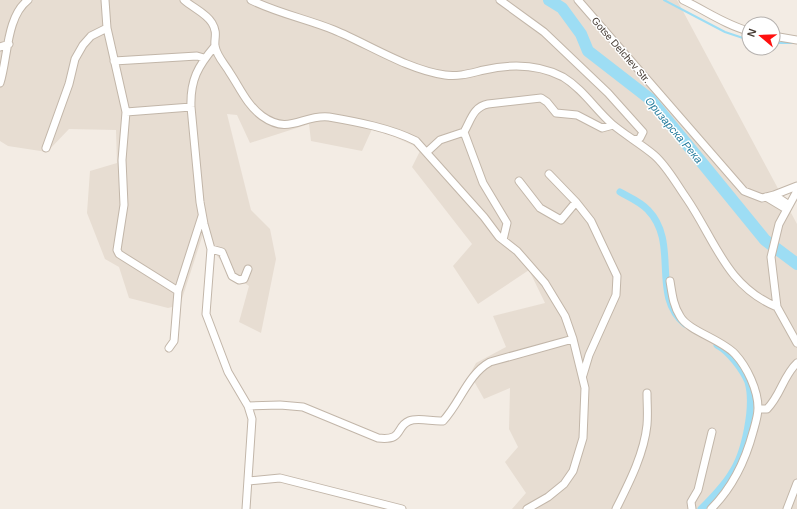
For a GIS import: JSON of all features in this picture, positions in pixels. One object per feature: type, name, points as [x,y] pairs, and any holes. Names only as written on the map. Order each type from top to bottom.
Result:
[{"type":"street","points":[[0,83],[5,68],[14,20],[28,0]]},
{"type":"street","points":[[105,0],[107,28],[126,112],[122,160],[124,205],[117,250],[119,254],[178,291]]},
{"type":"street","points":[[184,0],[212,22],[217,36],[215,46],[204,58],[195,75],[190,95],[202,216],[212,249],[206,314],[228,372],[248,406],[252,419],[246,509]]},
{"type":"street","points":[[251,0],[335,31],[396,59],[437,74],[453,76],[464,75],[503,66],[520,65],[542,70],[562,77],[577,86],[613,125],[655,156],[688,200],[717,254],[733,274],[765,302],[777,307]]},
{"type":"street","points":[[500,0],[544,32],[608,93],[643,132],[640,138],[634,140]]},
{"type":"street","name":"Gotse Delchev Str.","points":[[578,0],[744,191],[756,196],[766,197]]},
{"type":"street","points":[[683,0],[705,10],[728,24],[741,29]]},
{"type":"street","points":[[46,148],[69,84],[75,59],[90,36],[107,28]]},
{"type":"street","points":[[781,37],[797,40]]},
{"type":"street","points":[[0,47],[9,44]]},
{"type":"street","points":[[215,46],[222,62],[248,101],[256,110],[271,122],[284,126],[324,117],[376,126],[416,141],[427,152],[445,176],[503,240],[517,251],[545,283],[565,316],[583,375],[585,388],[583,438],[573,471],[564,484],[548,497],[527,509]]},
{"type":"street","points":[[114,62],[197,56],[204,58]]},
{"type":"street","points":[[427,152],[440,140],[464,132],[475,111],[482,106],[541,98],[547,102],[556,113],[577,115],[596,127],[602,128],[613,125]]},
{"type":"street","points":[[126,112],[191,107]]},
{"type":"street","points":[[464,132],[483,183],[507,223],[503,240]]},
{"type":"street","points":[[549,174],[576,202],[591,221],[617,276],[618,286],[616,295],[589,355],[583,375]]},
{"type":"street","points":[[518,181],[540,208],[561,220],[576,202]]},
{"type":"street","points":[[766,197],[797,186]]},
{"type":"street","points":[[797,191],[779,224],[771,257],[777,307],[797,343]]},
{"type":"street","points":[[774,195],[786,209]]},
{"type":"street","points":[[766,197],[786,209]]},
{"type":"street","points":[[169,348],[174,341],[178,291],[202,216]]},
{"type":"street","points":[[212,249],[222,252],[232,276],[239,280],[244,279],[248,269]]},
{"type":"street","points":[[670,281],[675,306],[681,318],[694,328],[726,346],[746,367],[757,399],[758,409],[748,450],[739,472],[711,509]]},
{"type":"street","points":[[248,406],[280,405],[303,407],[378,438],[388,439],[396,435],[407,421],[415,419],[434,422],[444,421],[473,378],[484,365],[573,339]]},
{"type":"street","points":[[758,409],[767,409],[774,402],[788,375],[797,363]]},
{"type":"street","points":[[616,509],[630,480],[642,445],[647,425],[647,394]]},
{"type":"street","points":[[692,509],[691,502],[698,490],[712,432]]},
{"type":"street","points":[[249,480],[280,478],[402,509]]},
{"type":"street","points":[[787,509],[797,483]]},
{"type":"shaded area","points":[[0,0],[677,0],[797,224],[797,509],[512,509],[526,493],[505,462],[518,447],[509,429],[510,388],[484,399],[470,374],[476,363],[506,347],[493,316],[545,303],[529,270],[478,304],[453,266],[472,244],[412,167],[421,149],[373,127],[362,151],[311,141],[309,124],[250,143],[237,115],[227,114],[251,210],[270,229],[276,259],[261,333],[239,322],[249,286],[233,275],[218,257],[203,234],[180,305],[168,308],[129,298],[119,267],[105,259],[87,213],[90,171],[117,163],[116,130],[69,129],[47,152],[8,146],[0,141]]},
{"type":"waterway","name":"Оризарска Река","points":[[549,0],[562,8],[581,34],[588,51],[650,99],[765,240],[797,264]]},
{"type":"waterway","points":[[664,0],[725,32],[741,37]]},
{"type":"waterway","points":[[781,43],[794,43]]},
{"type":"waterway","points":[[620,192],[645,207],[657,223],[665,253],[666,284],[669,299],[675,312],[685,324]]},
{"type":"waterway","points":[[701,509],[713,497],[736,465],[741,455],[749,416],[750,392],[748,382],[735,361],[717,345]]}]
